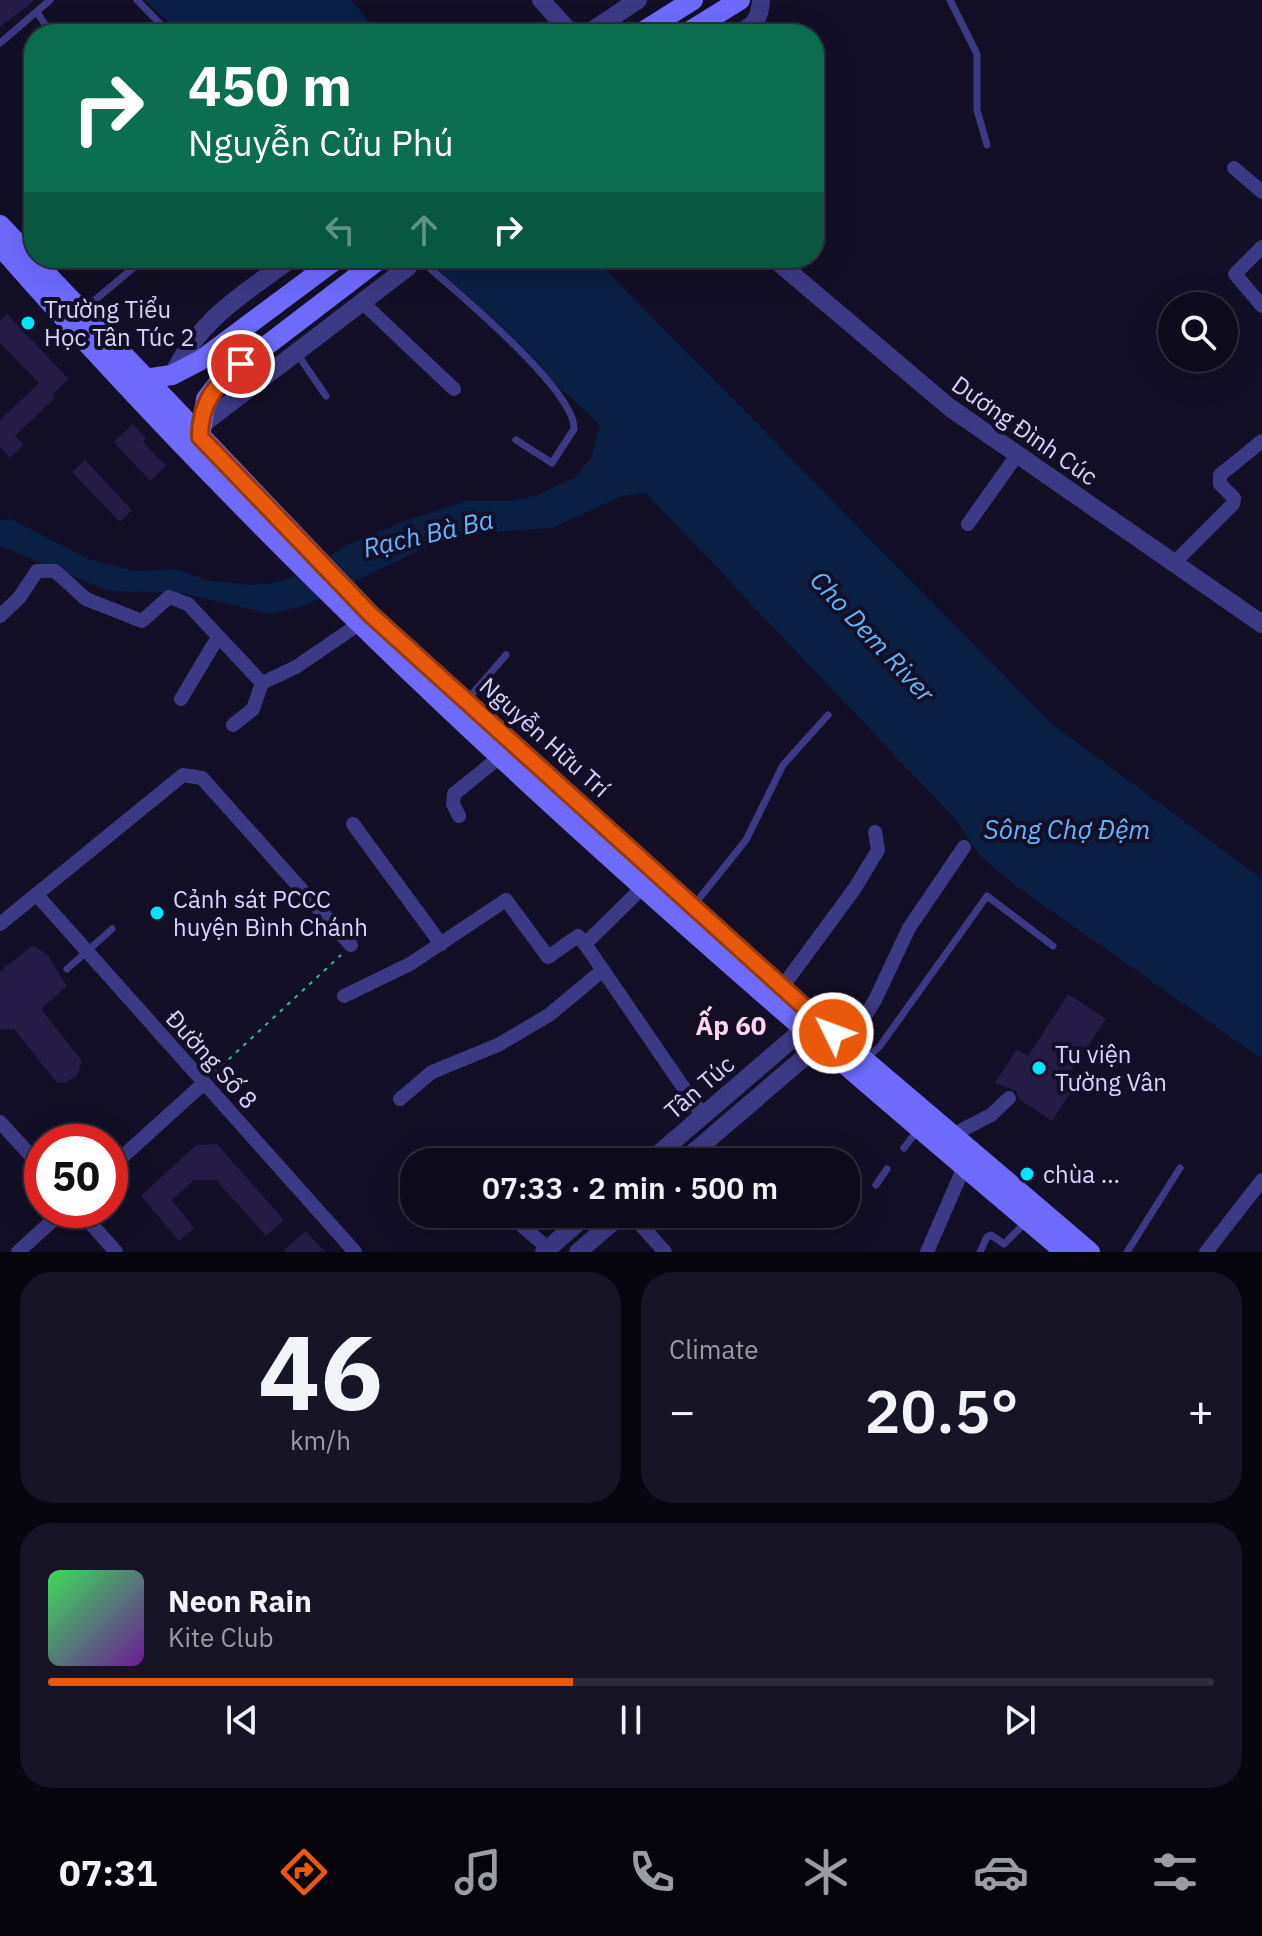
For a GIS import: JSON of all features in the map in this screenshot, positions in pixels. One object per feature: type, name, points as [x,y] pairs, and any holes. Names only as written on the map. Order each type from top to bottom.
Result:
[{"type":"main road","points":[[655,24],[693,0]]},
{"type":"main road","points":[[701,24],[740,0]]},
{"type":"main road","name":"Nguyễn Hữu Trí","points":[[0,225],[24,251]]},
{"type":"main road","name":"Nguyễn Hữu Trí","points":[[2,252],[340,596],[465,701],[592,826],[644,886],[812,1023],[919,1129],[954,1142],[964,1167],[1064,1252]]},
{"type":"main road","name":"Nguyễn Hữu Trí","points":[[40,268],[144,379],[200,432],[300,555]]},
{"type":"main road","points":[[144,379],[172,375],[201,360],[325,268]]},
{"type":"main road","points":[[200,432],[206,399],[219,382],[368,268]]},
{"type":"main road","name":"Nguyễn Hữu Trí","points":[[340,596],[359,624],[501,756],[692,907],[783,986],[812,1023]]},
{"type":"main road","name":"Nguyễn Hữu Trí","points":[[843,1052],[1090,1252]]},
{"type":"street","points":[[602,24],[638,0]]},
{"type":"street","points":[[754,24],[760,13],[761,0]]},
{"type":"street","points":[[543,1],[563,24]]},
{"type":"street","points":[[1234,168],[1262,192]]},
{"type":"street","points":[[1262,247],[1235,274],[1262,306]]},
{"type":"street","points":[[172,375],[190,342],[211,319],[275,268]]},
{"type":"street","points":[[200,432],[363,303],[398,268]]},
{"type":"street","name":"Dương Đình Cúc","points":[[784,268],[881,353],[949,407],[1262,624]]},
{"type":"street","points":[[363,303],[454,389]]},
{"type":"street","points":[[1174,563],[1233,504],[1234,498],[1220,484],[1220,475],[1262,441]]},
{"type":"street","points":[[968,524],[1017,455]]},
{"type":"street","points":[[0,616],[19,598],[37,571],[55,571],[86,599],[142,621],[169,597],[188,604],[262,683]]},
{"type":"street","points":[[233,725],[253,709],[262,683],[296,667],[359,624]]},
{"type":"street","points":[[181,699],[218,637]]},
{"type":"street","points":[[459,816],[453,804],[454,794],[501,756]]},
{"type":"street","points":[[0,924],[183,775],[202,778],[351,945]]},
{"type":"street","points":[[353,824],[441,944]]},
{"type":"street","points":[[783,986],[855,888],[878,850],[875,832]]},
{"type":"street","points":[[843,1052],[875,1000],[909,928],[964,847]]},
{"type":"street","points":[[585,944],[644,886]]},
{"type":"street","name":"Đường Số 8","points":[[36,894],[355,1252]]},
{"type":"street","points":[[344,996],[410,964],[506,900],[548,957],[578,936],[703,1116]]},
{"type":"street","points":[[400,1099],[432,1072],[498,1045],[549,1015],[603,970]]},
{"type":"street","name":"Tân Túc","points":[[665,1148],[812,1023]]},
{"type":"street","name":"Tân Túc","points":[[702,1148],[843,1052]]},
{"type":"street","points":[[128,1152],[204,1083]]},
{"type":"street","points":[[954,1142],[1009,1098]]},
{"type":"street","points":[[0,1122],[24,1148]]},
{"type":"street","points":[[927,1252],[964,1167]]},
{"type":"street","points":[[1206,1252],[1262,1180]]},
{"type":"street","points":[[18,1252],[44,1228]]},
{"type":"street","points":[[95,1228],[116,1252]]},
{"type":"street","points":[[523,1228],[546,1250],[572,1228]]},
{"type":"street","points":[[578,1252],[606,1228]]},
{"type":"street","points":[[644,1228],[665,1252]]},
{"type":"lane","points":[[0,43],[50,0]]},
{"type":"lane","points":[[137,0],[160,24]]},
{"type":"lane","points":[[950,0],[977,54],[977,110],[987,145]]},
{"type":"lane","points":[[37,12],[45,24]]},
{"type":"lane","points":[[81,312],[133,268]]},
{"type":"lane","points":[[429,268],[499,331],[566,402],[574,429],[552,463],[516,440]]},
{"type":"lane","points":[[296,353],[326,396]]},
{"type":"lane","points":[[465,701],[506,655]]},
{"type":"lane","points":[[692,907],[746,840],[783,765],[828,715]]},
{"type":"lane","points":[[843,1052],[880,1046],[987,896],[1053,946]]},
{"type":"lane","points":[[67,969],[112,929]]},
{"type":"lane","points":[[904,1148],[919,1129]]},
{"type":"lane","points":[[1127,1252],[1180,1168]]},
{"type":"lane","points":[[876,1185],[887,1169]]},
{"type":"lane","points":[[980,1252],[987,1237],[991,1235],[1004,1244],[1008,1243],[1027,1220]]},
{"type":"path","points":[[204,1083],[351,945]]},
{"type":"water","points":[[145,0],[351,0],[371,24],[170,24]]},
{"type":"water","name":"Sông Chợ Đệm","points":[[430,268],[604,268],[1052,724],[1262,879],[1262,1059],[1019,888],[981,857],[955,819],[646,493],[622,496],[552,528],[490,532],[436,542],[304,606],[271,614],[182,593],[109,591],[0,546],[0,520],[11,519],[88,559],[134,571],[175,569],[210,581],[254,585],[275,583],[295,576],[349,544],[405,521],[466,501],[511,501],[535,496],[576,477],[591,458],[600,425]]},
{"type":"building","points":[[0,0],[35,0],[0,27]]},
{"type":"building","points":[[7,314],[69,379],[52,395],[55,398],[15,436],[24,445],[10,458],[0,447],[0,420],[39,383],[0,343],[0,321]]},
{"type":"building","points":[[133,424],[146,438],[143,442],[166,466],[150,481],[114,442]]},
{"type":"building","points":[[85,460],[132,510],[120,522],[72,472]]},
{"type":"building","points":[[33,945],[47,954],[67,986],[41,1009],[82,1061],[77,1076],[66,1082],[57,1083],[14,1029],[0,1030],[0,971]]},
{"type":"building","name":"Tu viện Tường Vân","points":[[1068,994],[1106,1019],[1064,1081],[1074,1087],[1052,1121],[1019,1099],[1016,1091],[995,1083],[1017,1049],[1028,1056]]},
{"type":"building","points":[[217,1144],[284,1220],[266,1236],[216,1180],[194,1180],[172,1200],[194,1228],[179,1241],[141,1196],[196,1145]]},
{"type":"building","points":[[306,1231],[325,1252],[282,1252]]},
{"type":"place","name":"Trường Tiểu Học Tân Túc 2","points":[[28,323]]},
{"type":"place","name":"Cảnh sát PCCC huyện Bình Chánh","points":[[157,913]]},
{"type":"place","name":"Tu viện Tường Vân","points":[[1039,1068]]},
{"type":"place","name":"chùa …","points":[[1027,1174]]},
{"type":"district","name":"Ấp 60","points":[[731,1025]]},
{"type":"route","points":[[241,364],[219,382],[206,399],[200,437],[371,615],[833,1033]]},
{"type":"water label","name":"Rạch Bà Ba","points":[[428,533]]},
{"type":"water label","name":"Cho Dem River","points":[[873,636]]}]
